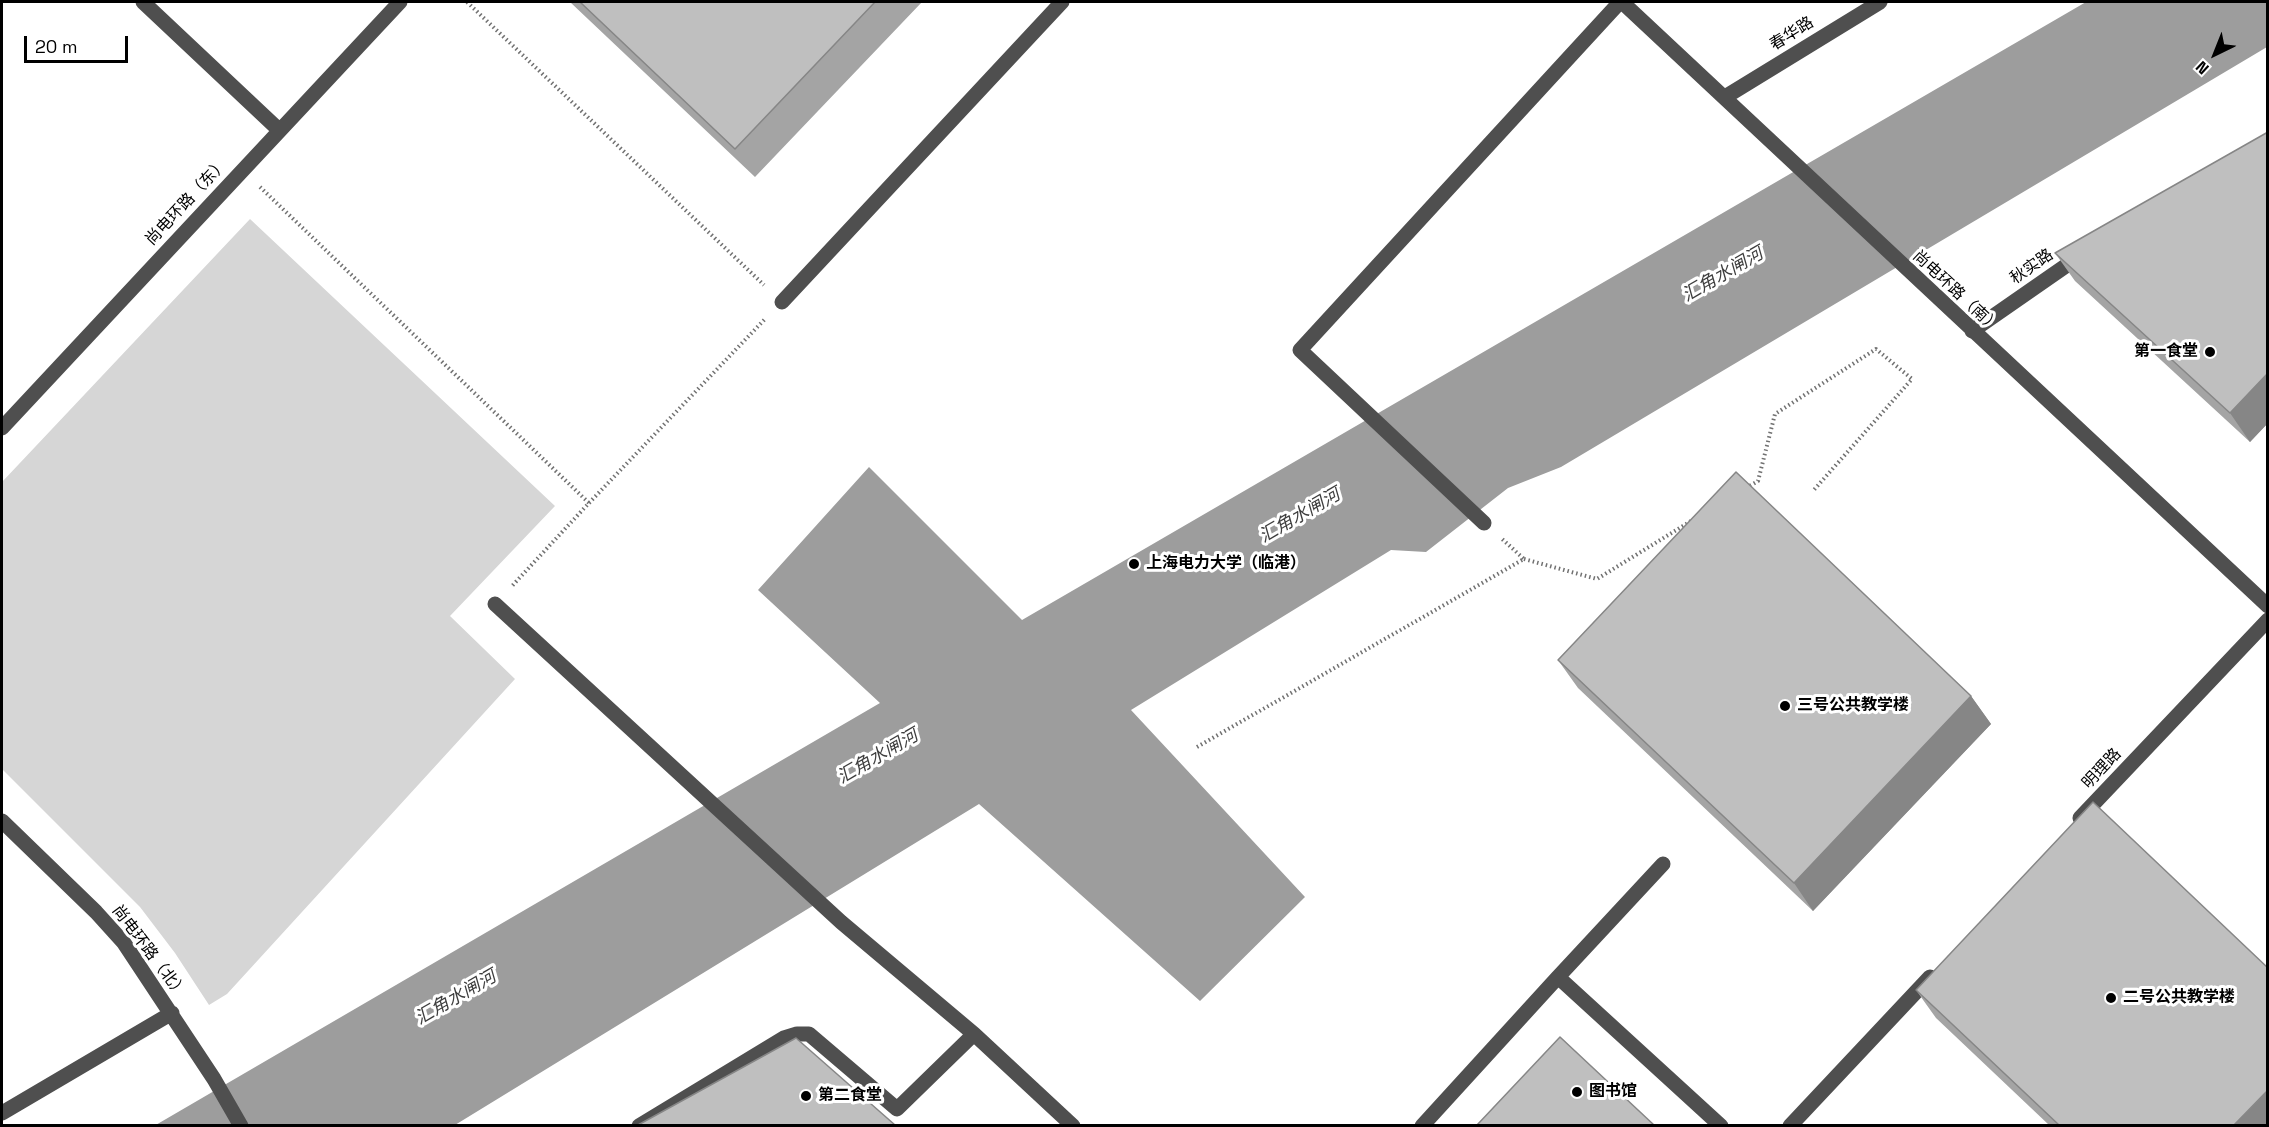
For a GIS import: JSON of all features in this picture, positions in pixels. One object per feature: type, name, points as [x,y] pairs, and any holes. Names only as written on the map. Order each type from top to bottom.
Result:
[{"type":"street","points":[[143,2],[279,130]]},
{"type":"street","points":[[782,302],[1062,2]]},
{"type":"street","points":[[1484,524],[1300,350],[1621,2]]},
{"type":"street","name":"尚电环路（南）","points":[[1621,2],[2268,606]]},
{"type":"street","name":"春华路","points":[[1725,97],[1880,2]]},
{"type":"street","name":"尚电环路（东）","points":[[2,428],[279,130],[390,5]]},
{"type":"street","name":"秋实路","points":[[1972,331],[2096,244]]},
{"type":"street","points":[[495,604],[841,922],[974,1034],[1073,1125]]},
{"type":"street","name":"明理路","points":[[2073,826],[2268,620]]},
{"type":"street","name":"尚电环路（北）","points":[[2,821],[96,912],[124,943],[172,1013],[242,1125]]},
{"type":"street","points":[[1422,1125],[1663,864]]},
{"type":"street","points":[[1790,1125],[1942,964]]},
{"type":"street","points":[[1558,977],[1721,1125]]},
{"type":"street","points":[[2,1113],[172,1013]]},
{"type":"street","points":[[639,1125],[784,1038],[797,1034],[809,1034],[897,1109],[974,1034]]},
{"type":"path","points":[[466,2],[782,302],[495,604]]},
{"type":"path","points":[[242,170],[589,503]]},
{"type":"path","points":[[1738,493],[1758,481],[1775,414],[1876,349],[1912,379],[1813,491]]},
{"type":"path","points":[[1484,524],[1524,559],[1597,579],[1698,518]]},
{"type":"path","points":[[1197,747],[1524,559]]},
{"type":"shaded area","points":[[250,219],[555,506],[450,616],[515,679],[227,994],[209,1005],[175,953],[140,907],[2,769],[2,482]]},
{"type":"water","name":"汇角水闸河","points":[[2086,2],[2267,2],[2267,47],[1561,467],[1508,488],[1426,552],[1391,550],[1131,710],[1305,897],[1200,1001],[979,804],[455,1125],[154,1126],[880,703],[758,590],[869,467],[1022,620]]},
{"type":"building","points":[[580,2],[875,2],[735,149]]},
{"type":"building","name":"第一食堂","points":[[2268,132],[2268,373],[2230,413],[2055,253]]},
{"type":"building","name":"三号公共教学楼","points":[[1736,472],[1971,696],[1794,883],[1558,660]]},
{"type":"building","name":"二号公共教学楼","points":[[2093,802],[2268,968],[2268,1090],[2234,1125],[2059,1125],[1916,990]]},
{"type":"building","points":[[1560,1037],[1654,1125],[1477,1125]]},
{"type":"building","points":[[796,1038],[895,1125],[638,1125]]},
{"type":"place","name":"第一食堂","points":[[2210,352]]},
{"type":"place","name":"上海电力大学（临港）","points":[[1134,564]]},
{"type":"place","name":"三号公共教学楼","points":[[1785,706]]},
{"type":"place","name":"二号公共教学楼","points":[[2111,998]]},
{"type":"place","name":"图书馆","points":[[1577,1092]]},
{"type":"place","name":"第二食堂","points":[[806,1096]]}]
